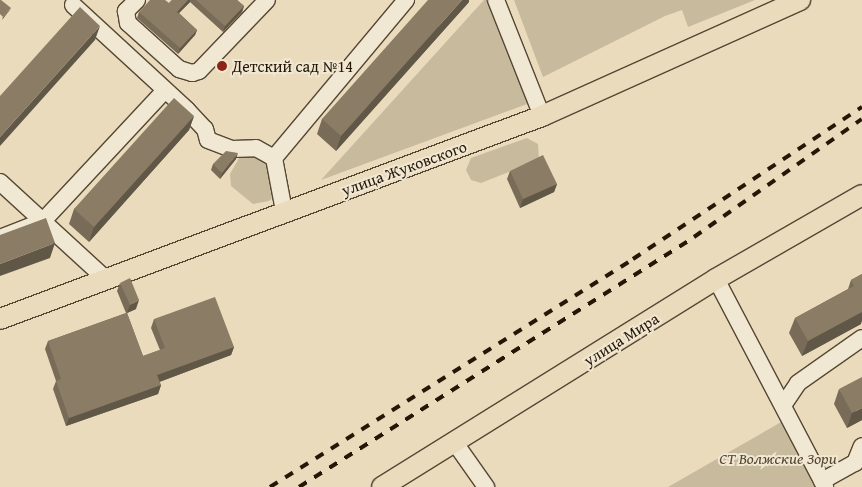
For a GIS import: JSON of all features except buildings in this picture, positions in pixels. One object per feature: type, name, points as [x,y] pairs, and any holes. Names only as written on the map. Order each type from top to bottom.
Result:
[{"type":"main road","name":"улица Жуковского","points":[[0,319],[284,211],[542,116],[800,0]]},
{"type":"main road","name":"улица Мира","points":[[382,487],[716,279],[862,195]]},
{"type":"street","points":[[109,38],[126,20],[126,11],[137,0]]},
{"type":"street","points":[[126,20],[179,70],[192,73],[199,71],[267,0]]},
{"type":"street","points":[[274,158],[406,0]]},
{"type":"street","points":[[496,0],[542,116]]},
{"type":"street","points":[[73,5],[205,129],[208,140],[232,149],[256,148],[274,158]]},
{"type":"street","points":[[0,238],[43,221],[165,90]]},
{"type":"street","points":[[274,158],[284,211]]},
{"type":"street","points":[[0,182],[106,279]]},
{"type":"street","points":[[716,279],[784,404],[824,484],[855,463],[862,446]]},
{"type":"street","points":[[784,404],[798,383],[862,338]]},
{"type":"street","points":[[455,443],[486,487]]},
{"type":"green space","points":[[484,0],[493,0],[530,103],[321,180]]},
{"type":"green space","points":[[514,0],[755,0],[688,27],[682,10],[665,16],[543,77]]},
{"type":"green space","points":[[527,138],[538,144],[539,160],[481,183],[471,180],[466,170],[471,158]]},
{"type":"green space","points":[[242,153],[267,160],[275,195],[269,201],[253,204],[231,186],[230,174]]},
{"type":"green space","name":"СТ Волжские Зори","points":[[790,417],[825,487],[668,487]]},
{"type":"railway","points":[[270,487],[633,259],[862,107]]},
{"type":"railway","points":[[299,487],[694,237],[862,119]]},
{"type":"place","name":"Детский сад №14","points":[[222,66]]}]
